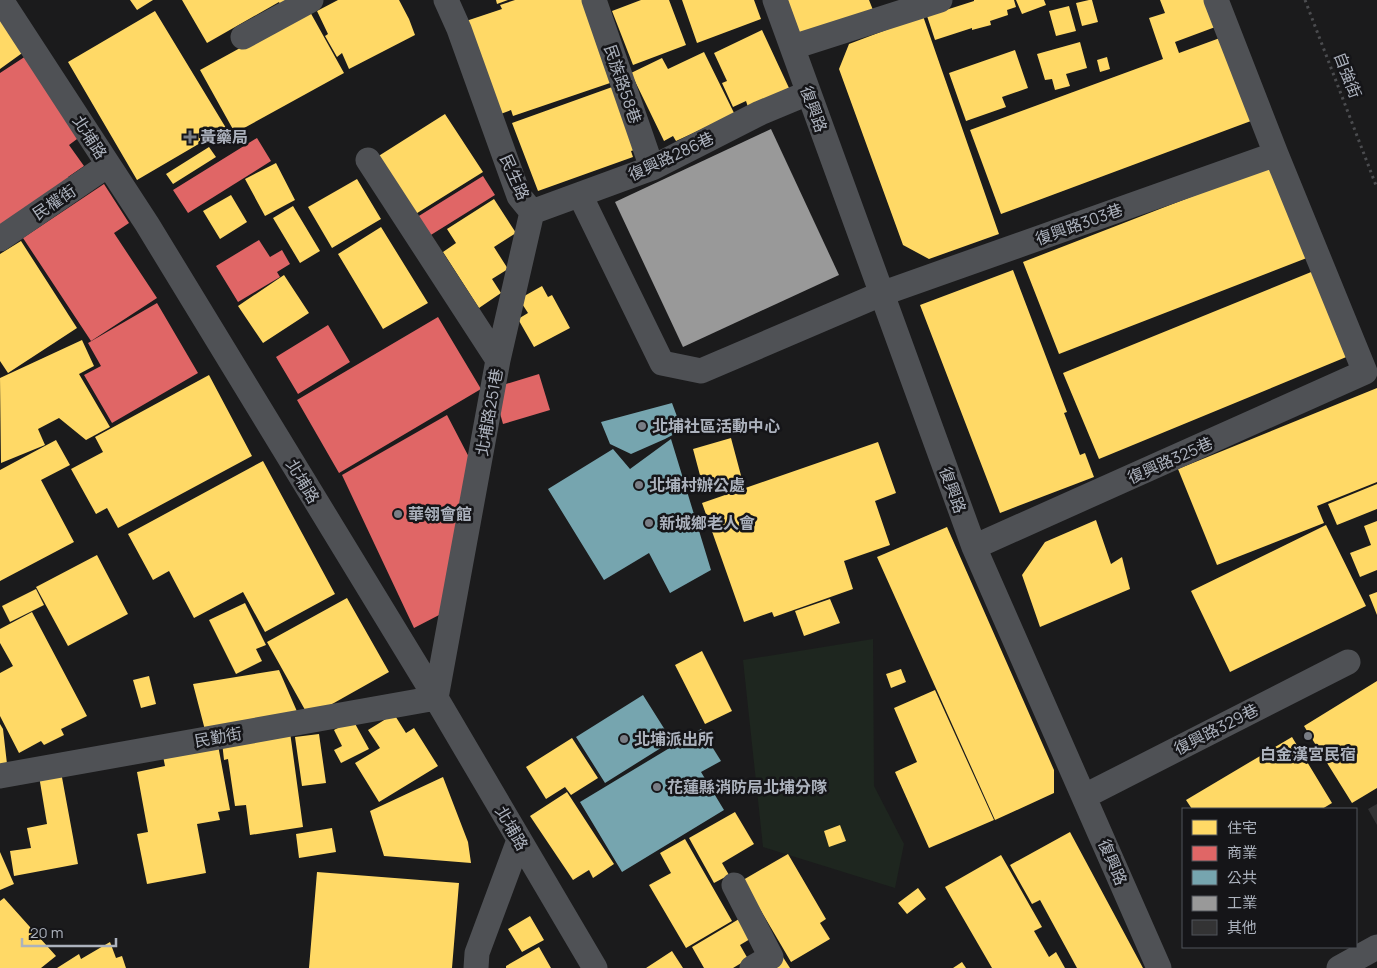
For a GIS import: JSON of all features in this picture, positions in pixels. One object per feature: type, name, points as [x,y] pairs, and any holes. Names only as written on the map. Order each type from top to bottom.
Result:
[{"type":"street","name":"北埔路","points":[[2,0],[147,224],[436,698],[595,968]]},
{"type":"street","points":[[244,37],[311,0]]},
{"type":"street","name":"民生路","points":[[446,0],[459,29],[519,196],[532,212],[498,360]]},
{"type":"street","name":"民族路58巷","points":[[594,0],[652,168]]},
{"type":"street","name":"復興路","points":[[775,0],[974,548],[1085,796],[1159,968]]},
{"type":"street","points":[[793,47],[940,0]]},
{"type":"street","points":[[1216,0],[1276,154]]},
{"type":"street","name":"復興路286巷","points":[[532,212],[652,168],[760,113],[808,93]]},
{"type":"street","name":"復興路303巷","points":[[580,195],[662,363],[701,371],[881,294],[1276,154]]},
{"type":"street","name":"復興路325巷","points":[[974,548],[1365,372],[1276,154]]},
{"type":"street","name":"北埔路251巷","points":[[368,160],[498,360],[436,698]]},
{"type":"street","name":"民權街","points":[[0,239],[108,165]]},
{"type":"street","name":"復興路329巷","points":[[1085,796],[1348,662]]},
{"type":"street","name":"民勤街","points":[[0,776],[436,698]]},
{"type":"street","points":[[476,968],[477,953],[519,840]]},
{"type":"street","points":[[734,885],[771,957],[752,968]]},
{"type":"street","points":[[1339,968],[1377,947]]},
{"type":"path","name":"自強街","points":[[1305,0],[1377,188]]},
{"type":"shaded area","points":[[873,639],[874,786],[904,844],[895,888],[763,847],[743,660]]},
{"type":"building: 住宅","points":[[130,0],[153,0],[137,10]]},
{"type":"building: 住宅","points":[[182,0],[295,0],[282,8],[279,2],[207,43]]},
{"type":"building: 住宅","points":[[338,0],[399,0],[415,35],[349,69],[342,53],[337,57],[325,36],[328,34],[317,11]]},
{"type":"building: 住宅","points":[[496,0],[508,0],[497,4]]},
{"type":"building: 住宅","points":[[515,0],[587,0],[613,82],[513,116],[511,110],[498,115],[466,21],[502,9],[500,5]]},
{"type":"building: 住宅","points":[[641,0],[669,0],[686,45],[633,65],[612,11]]},
{"type":"building: 住宅","points":[[682,0],[754,0],[761,19],[697,43]]},
{"type":"building: 住宅","points":[[773,0],[869,0],[877,20],[807,47]]},
{"type":"building: 住宅","points":[[974,0],[1014,0],[1016,7],[1007,10],[1008,15],[990,21],[991,25],[972,30],[972,28],[935,40],[927,16]]},
{"type":"building: 住宅","points":[[1016,0],[1044,0],[1046,5],[1022,14]]},
{"type":"building: 住宅","points":[[1092,0],[1098,22],[1082,26],[1076,3]]},
{"type":"building: 住宅","points":[[1160,0],[1209,0],[1218,26],[1175,42],[1179,53],[1228,35],[1259,118],[1001,214],[970,130],[1163,59],[1149,18],[1165,13]]},
{"type":"building: 住宅","points":[[1069,6],[1076,31],[1056,36],[1049,11]]},
{"type":"building: 住宅","points":[[309,10],[344,73],[235,133],[200,70]]},
{"type":"building: 住宅","points":[[155,11],[226,128],[137,180],[68,62]]},
{"type":"building: 住宅","points":[[0,16],[25,51],[0,69]]},
{"type":"building: 住宅","points":[[923,16],[999,234],[929,259],[903,245],[839,69],[849,44]]},
{"type":"building: 住宅","points":[[762,30],[789,88],[748,107],[746,101],[733,107],[722,83],[727,81],[714,53]]},
{"type":"building: 住宅","points":[[1080,42],[1087,68],[1066,74],[1070,86],[1055,90],[1052,79],[1045,80],[1037,54]]},
{"type":"building: 住宅","points":[[1015,50],[1028,88],[1002,97],[1006,107],[966,121],[949,73]]},
{"type":"building: 住宅","points":[[704,52],[736,117],[715,123],[676,141],[673,136],[664,141],[631,73],[662,58],[668,69]]},
{"type":"building: 住宅","points":[[1107,57],[1110,69],[1100,72],[1097,60]]},
{"type":"building: 住宅","points":[[615,86],[638,149],[631,151],[633,157],[538,191],[512,123]]},
{"type":"building: 住宅","points":[[445,114],[483,172],[414,215],[377,157]]},
{"type":"building: 住宅","points":[[209,147],[216,157],[173,184],[166,174]]},
{"type":"building: 住宅","points":[[1281,162],[1317,254],[1059,354],[1023,262]]},
{"type":"building: 住宅","points":[[276,163],[295,200],[265,216],[245,179]]},
{"type":"building: 住宅","points":[[357,179],[381,219],[332,248],[308,207]]},
{"type":"building: 住宅","points":[[231,195],[247,222],[220,239],[203,211]]},
{"type":"building: 住宅","points":[[494,199],[516,233],[494,247],[508,269],[492,279],[501,293],[479,308],[443,252],[456,243],[447,229]]},
{"type":"building: 住宅","points":[[293,206],[320,251],[300,263],[273,218]]},
{"type":"building: 住宅","points":[[381,227],[428,303],[383,329],[338,254]]},
{"type":"building: 住宅","points":[[21,241],[77,328],[8,373],[0,361],[0,254]]},
{"type":"building: 住宅","points":[[1321,268],[1356,353],[1099,459],[1063,373]]},
{"type":"building: 住宅","points":[[1013,270],[1067,412],[1064,413],[1080,455],[1085,453],[1094,477],[1000,513],[920,305]]},
{"type":"building: 住宅","points":[[284,275],[309,313],[263,343],[238,306]]},
{"type":"building: 住宅","points":[[542,286],[548,297],[552,295],[570,328],[534,347],[518,319],[528,313],[519,299]]},
{"type":"building: 住宅","points":[[82,340],[94,366],[79,374],[110,427],[86,440],[59,418],[38,429],[45,445],[1,463],[0,378]]},
{"type":"building: 住宅","points":[[209,375],[252,456],[118,528],[107,508],[96,514],[71,469],[103,452],[95,437]]},
{"type":"building: 住宅","points":[[1377,388],[1377,482],[1317,506],[1324,523],[1217,565],[1178,469]]},
{"type":"building: 住宅","points":[[731,438],[743,483],[705,494],[693,449]]},
{"type":"building: 住宅","points":[[56,440],[70,465],[41,480],[74,542],[0,581],[0,470]]},
{"type":"building: 住宅","points":[[878,442],[896,493],[875,501],[890,545],[844,561],[853,589],[774,617],[772,612],[744,622],[702,503]]},
{"type":"building: 住宅","points":[[263,461],[335,594],[265,632],[243,592],[194,618],[169,571],[153,580],[128,534]]},
{"type":"building: 住宅","points":[[1377,484],[1377,509],[1337,525],[1328,504]]},
{"type":"building: 住宅","points":[[1096,520],[1111,564],[1122,557],[1130,589],[1040,627],[1022,575],[1045,542]]},
{"type":"building: 住宅","points":[[1377,521],[1377,570],[1360,577],[1350,553],[1371,545],[1364,526]]},
{"type":"building: 住宅","points":[[1326,525],[1366,606],[1230,672],[1191,591]]},
{"type":"building: 住宅","points":[[947,527],[1054,770],[1054,793],[995,820],[877,557]]},
{"type":"building: 住宅","points":[[97,555],[128,614],[68,646],[36,587]]},
{"type":"building: 住宅","points":[[36,589],[44,605],[10,622],[2,606]]},
{"type":"building: 住宅","points":[[1377,592],[1377,615],[1369,595]]},
{"type":"building: 住宅","points":[[347,598],[389,672],[309,717],[267,642]]},
{"type":"building: 住宅","points":[[830,599],[840,623],[804,636],[795,611]]},
{"type":"building: 住宅","points":[[245,603],[266,645],[256,649],[262,661],[236,674],[209,620]]},
{"type":"building: 住宅","points":[[32,612],[87,716],[61,729],[64,735],[44,745],[41,741],[19,753],[0,716],[0,673],[13,666],[0,643],[0,629]]},
{"type":"building: 住宅","points":[[702,651],[732,711],[705,724],[675,665]]},
{"type":"building: 住宅","points":[[901,669],[906,682],[891,688],[886,674]]},
{"type":"building: 住宅","points":[[279,670],[299,716],[205,730],[193,684]]},
{"type":"building: 住宅","points":[[149,676],[156,704],[141,708],[133,680]]},
{"type":"building: 住宅","points":[[1377,681],[1377,788],[1352,803],[1304,726]]},
{"type":"building: 住宅","points":[[935,690],[994,820],[929,848],[895,772],[917,762],[894,708]]},
{"type":"building: 住宅","points":[[394,714],[406,733],[414,728],[438,766],[379,802],[355,763],[380,748],[368,730]]},
{"type":"building: 住宅","points":[[353,720],[369,749],[341,763],[334,750],[342,746],[334,730]]},
{"type":"building: 住宅","points":[[0,724],[3,729],[7,764],[0,765]]},
{"type":"building: 住宅","points":[[290,732],[303,827],[250,835],[246,805],[235,806],[228,759],[224,760],[222,742]]},
{"type":"building: 住宅","points":[[319,734],[326,783],[302,786],[295,737]]},
{"type":"building: 住宅","points":[[1292,737],[1332,803],[1324,808],[1191,808],[1186,800]]},
{"type":"building: 住宅","points":[[572,738],[598,778],[571,795],[565,787],[546,799],[526,767]]},
{"type":"building: 住宅","points":[[218,745],[230,810],[218,812],[220,820],[197,824],[206,873],[147,884],[137,834],[148,832],[137,772],[165,766],[163,756]]},
{"type":"building: 住宅","points":[[61,772],[78,864],[14,876],[10,851],[31,848],[27,828],[47,824],[39,776]]},
{"type":"building: 住宅","points":[[443,777],[468,842],[471,863],[384,856],[370,811]]},
{"type":"building: 住宅","points":[[567,792],[614,864],[593,878],[589,870],[573,880],[530,816]]},
{"type":"building: 住宅","points":[[735,812],[754,844],[722,863],[729,875],[714,883],[689,838]]},
{"type":"building: 住宅","points":[[840,825],[846,841],[829,847],[824,831]]},
{"type":"building: 住宅","points":[[332,828],[336,852],[299,858],[296,834]]},
{"type":"building: 住宅","points":[[1070,832],[1143,968],[1077,968],[1040,900],[1032,904],[1010,865]]},
{"type":"building: 住宅","points":[[685,839],[732,921],[686,948],[649,885],[671,873],[660,853]]},
{"type":"building: 住宅","points":[[0,852],[14,884],[0,890]]},
{"type":"building: 住宅","points":[[788,854],[826,919],[820,923],[830,939],[791,962],[743,880]]},
{"type":"building: 住宅","points":[[1001,855],[1042,927],[1034,931],[1049,957],[1056,952],[1065,968],[992,968],[945,887]]},
{"type":"building: 住宅","points":[[317,872],[459,883],[452,968],[309,968]]},
{"type":"building: 住宅","points":[[918,888],[926,899],[907,914],[898,903]]},
{"type":"building: 住宅","points":[[4,898],[56,956],[41,968],[0,968],[0,901]]},
{"type":"building: 住宅","points":[[530,916],[544,940],[522,952],[508,929]]},
{"type":"building: 住宅","points":[[739,919],[750,939],[740,945],[748,959],[733,968],[704,968],[692,947]]},
{"type":"building: 住宅","points":[[110,942],[116,958],[122,956],[126,968],[57,968],[79,954],[81,959]]},
{"type":"building: 住宅","points":[[539,947],[551,968],[506,968],[506,966]]},
{"type":"building: 住宅","points":[[672,951],[683,968],[646,968]]},
{"type":"building: 住宅","points":[[781,954],[790,968],[757,968]]},
{"type":"building: 住宅","points":[[962,962],[966,968],[953,968]]},
{"type":"building: 商業","points":[[26,56],[81,136],[69,145],[84,166],[68,177],[70,180],[0,228],[0,73]]},
{"type":"building: 商業","points":[[257,138],[271,161],[188,213],[173,190]]},
{"type":"building: 商業","points":[[483,176],[495,195],[426,238],[414,219]]},
{"type":"building: 商業","points":[[104,184],[129,223],[114,233],[157,298],[91,341],[23,238]]},
{"type":"building: 商業","points":[[259,240],[270,257],[282,250],[290,264],[277,272],[280,277],[238,302],[216,266]]},
{"type":"building: 商業","points":[[157,303],[198,373],[112,423],[84,375],[101,366],[88,343]]},
{"type":"building: 商業","points":[[438,317],[481,389],[339,473],[297,400]]},
{"type":"building: 商業","points":[[328,325],[350,362],[298,394],[276,357]]},
{"type":"building: 商業","points":[[539,374],[550,410],[503,424],[493,388]]},
{"type":"building: 商業","points":[[447,415],[472,463],[441,614],[414,628],[342,475]]},
{"type":"building: 公共","name":"北埔社區活動中心","points":[[672,403],[682,430],[631,454],[610,444],[601,422]]},
{"type":"building: 公共","points":[[671,439],[711,570],[670,593],[649,553],[604,580],[548,489],[613,449],[630,469]]},
{"type":"building: 公共","name":"北埔派出所","points":[[643,695],[672,741],[605,783],[576,737]]},
{"type":"building: 公共","name":"花蓮縣消防局北埔分隊","points":[[701,729],[721,761],[701,772],[724,810],[622,872],[580,802]]},
{"type":"building: 工業","points":[[771,129],[839,275],[683,347],[615,202]]},
{"type":"building: 其他","points":[[1377,804],[1377,825],[1368,809]]},
{"type":"place","name":"黃藥局","points":[[190,137]]},
{"type":"place","name":"北埔社區活動中心","points":[[642,426]]},
{"type":"place","name":"北埔村辦公處","points":[[639,485]]},
{"type":"place","name":"華翎會館","points":[[398,514]]},
{"type":"place","name":"新城鄉老人會","points":[[649,523]]},
{"type":"place","name":"白金漢宮民宿","points":[[1308,736]]},
{"type":"place","name":"北埔派出所","points":[[624,739]]},
{"type":"place","name":"花蓮縣消防局北埔分隊","points":[[657,787]]}]
